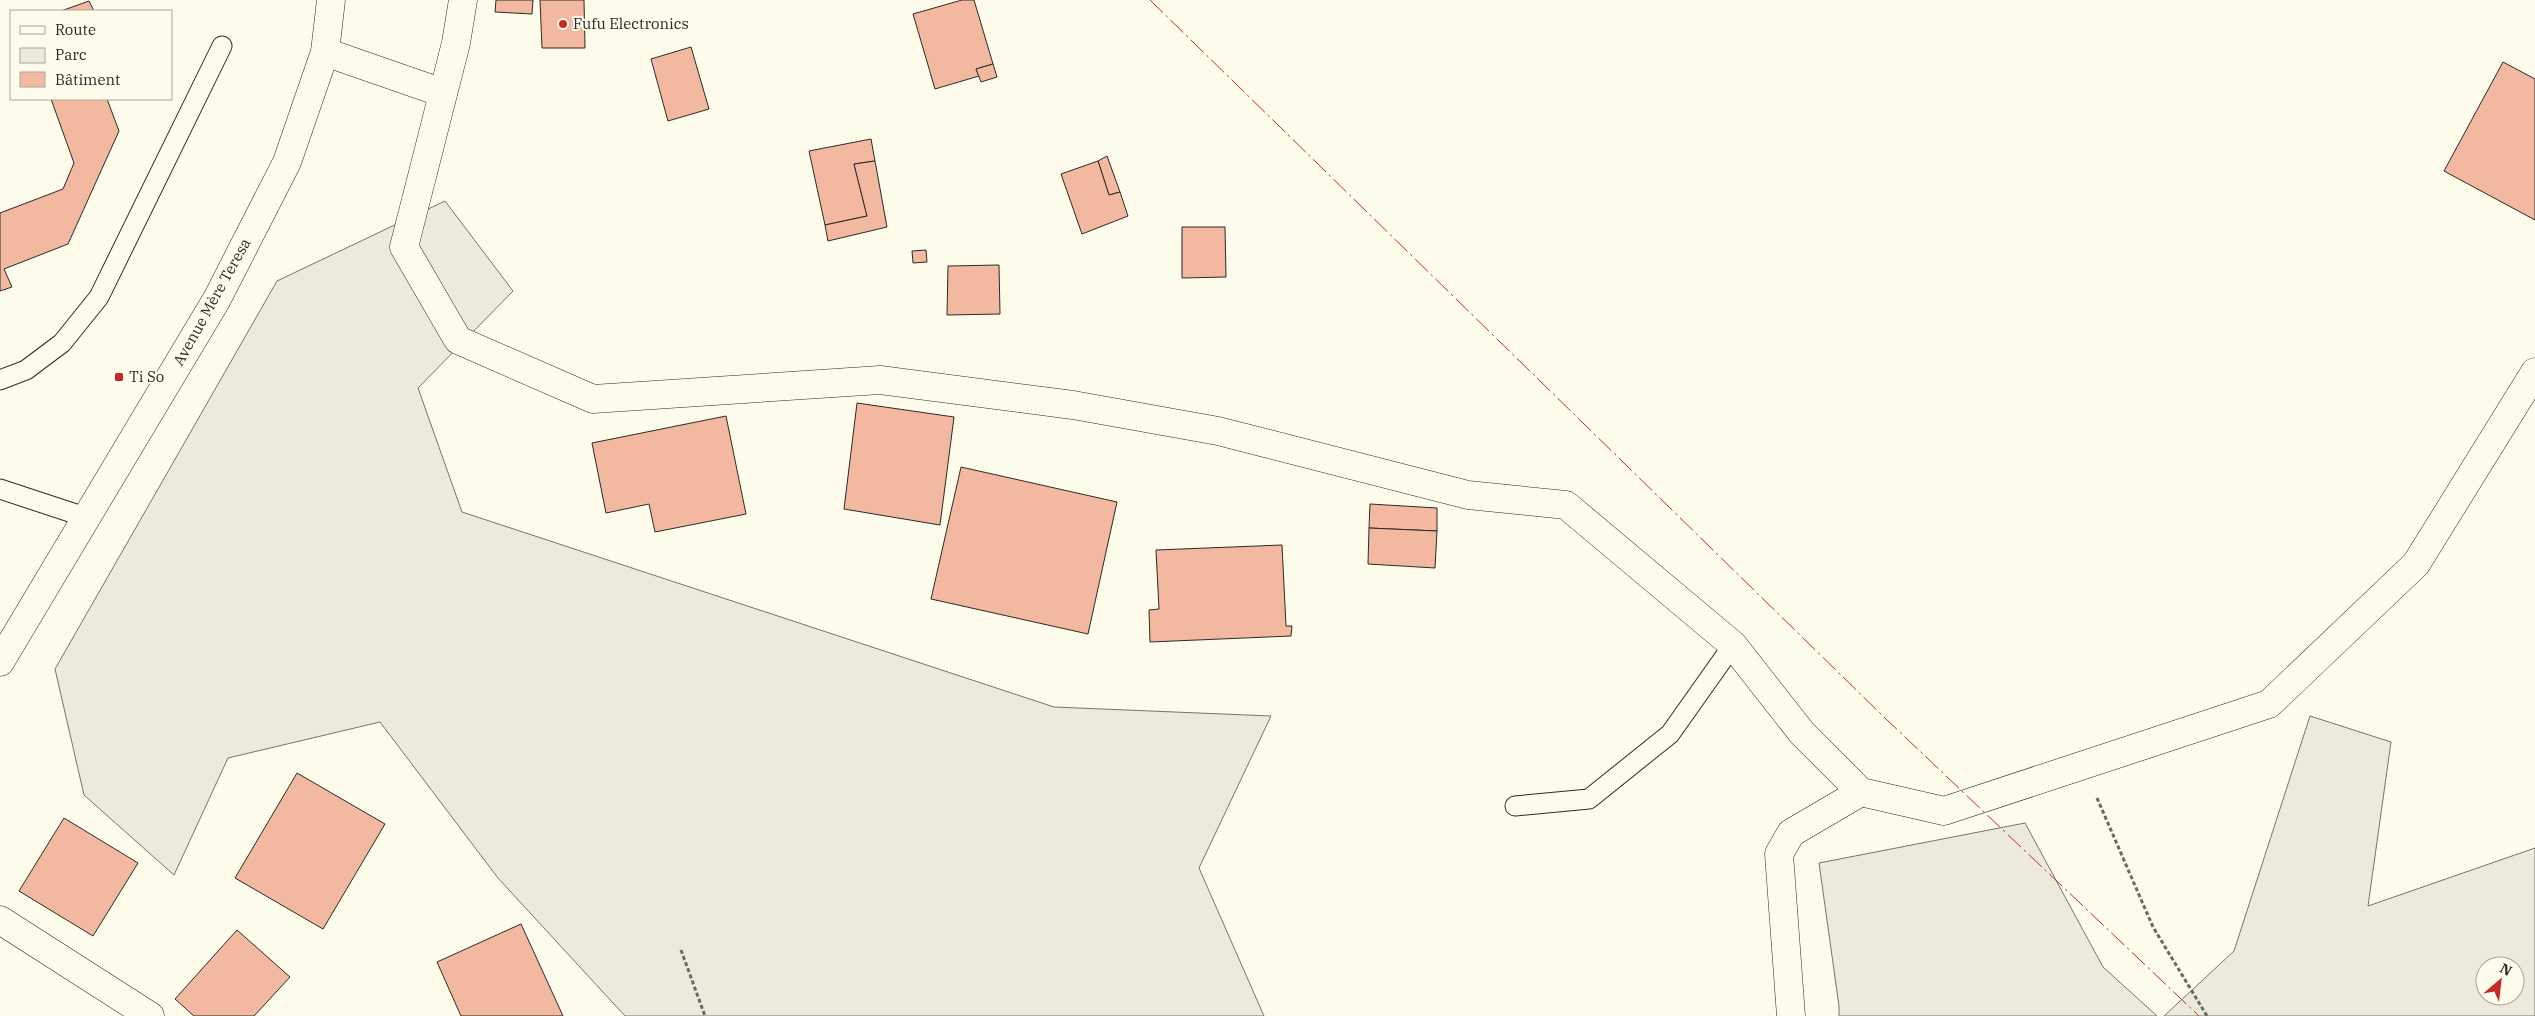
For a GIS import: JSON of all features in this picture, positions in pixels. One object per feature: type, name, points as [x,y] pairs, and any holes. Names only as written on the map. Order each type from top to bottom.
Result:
[{"type":"street","name":"Avenue Mère Teresa","points":[[0,662],[88,518],[217,299],[283,170],[325,52],[331,0]]},
{"type":"street","points":[[463,0],[456,43],[404,247],[458,340],[593,399],[880,380],[1073,405],[1218,431],[1468,495],[1566,505],[1732,645],[1802,733],[1861,792],[1944,811],[2269,704],[2416,564],[2535,372]]},
{"type":"street","points":[[325,52],[443,93]]},
{"type":"street","points":[[1791,1016],[1779,854],[1791,833],[1861,792]]},
{"type":"street","points":[[0,920],[138,1013]]},
{"type":"lane","points":[[0,380],[26,370],[62,343],[100,297],[222,46]]},
{"type":"lane","points":[[0,489],[88,518]]},
{"type":"lane","points":[[1515,806],[1589,799],[1670,734],[1732,645]]},
{"type":"path","points":[[2083,765],[2153,927],[2207,1016]]},
{"type":"path","points":[[681,950],[704,1016]]},
{"type":"green space","points":[[445,201],[513,291],[418,388],[462,512],[1054,707],[1271,716],[1199,868],[1264,1016],[625,1016],[498,878],[380,722],[228,758],[174,875],[84,795],[55,669],[277,281]]},
{"type":"green space","points":[[2310,716],[2391,742],[2368,906],[2535,848],[2535,1016],[2164,1016],[2234,951]]},
{"type":"green space","points":[[2025,823],[2103,967],[2157,1016],[1839,1016],[1819,863]]},
{"type":"building","points":[[496,0],[533,0],[532,14],[495,12]]},
{"type":"building","name":"Fufu Electronics","points":[[540,0],[584,0],[585,48],[542,48]]},
{"type":"building","points":[[962,0],[974,0],[993,64],[976,69],[979,76],[935,89],[913,14]]},
{"type":"building","points":[[89,1],[94,10],[64,10]]},
{"type":"building","points":[[691,47],[709,109],[668,121],[651,59]]},
{"type":"building","points":[[2503,62],[2535,79],[2535,220],[2444,171]]},
{"type":"building","points":[[993,64],[997,77],[981,82],[976,69]]},
{"type":"building","points":[[51,100],[107,100],[119,131],[68,244],[4,269],[12,287],[0,291],[0,213],[63,189],[74,163]]},
{"type":"building","points":[[871,139],[875,161],[854,164],[867,216],[825,225],[809,151]]},
{"type":"building","points":[[1107,156],[1120,192],[1109,195],[1098,161]]},
{"type":"building","points":[[875,161],[887,227],[828,241],[825,225],[867,216],[854,164]]},
{"type":"building","points":[[1098,161],[1109,195],[1120,192],[1128,216],[1082,234],[1061,174]]},
{"type":"building","points":[[1182,227],[1225,227],[1226,277],[1182,278]]},
{"type":"building","points":[[926,250],[927,262],[913,263],[912,251]]},
{"type":"building","points":[[999,265],[1000,314],[947,315],[948,266]]},
{"type":"building","points":[[857,403],[954,417],[940,525],[844,509]]},
{"type":"building","points":[[726,416],[746,514],[655,532],[649,504],[606,513],[592,443]]},
{"type":"building","points":[[961,467],[1117,502],[1088,634],[931,599]]},
{"type":"building","points":[[1370,504],[1437,508],[1437,531],[1369,528]]},
{"type":"building","points":[[1369,528],[1437,531],[1435,568],[1368,564]]},
{"type":"building","points":[[1282,545],[1286,626],[1292,626],[1291,636],[1150,642],[1149,610],[1159,609],[1156,550]]},
{"type":"building","points":[[297,773],[385,824],[323,929],[235,878]]},
{"type":"building","points":[[64,818],[138,863],[93,936],[19,891]]},
{"type":"building","points":[[521,924],[563,1016],[461,1016],[437,962]]},
{"type":"building","points":[[237,930],[290,977],[254,1016],[194,1016],[175,999]]},
{"type":"power","points":[[1150,0],[1886,719],[2199,1016]]},
{"type":"place","name":"Fufu Electronics","points":[[563,24]]},
{"type":"place","name":"Ti So","points":[[119,377]]}]
